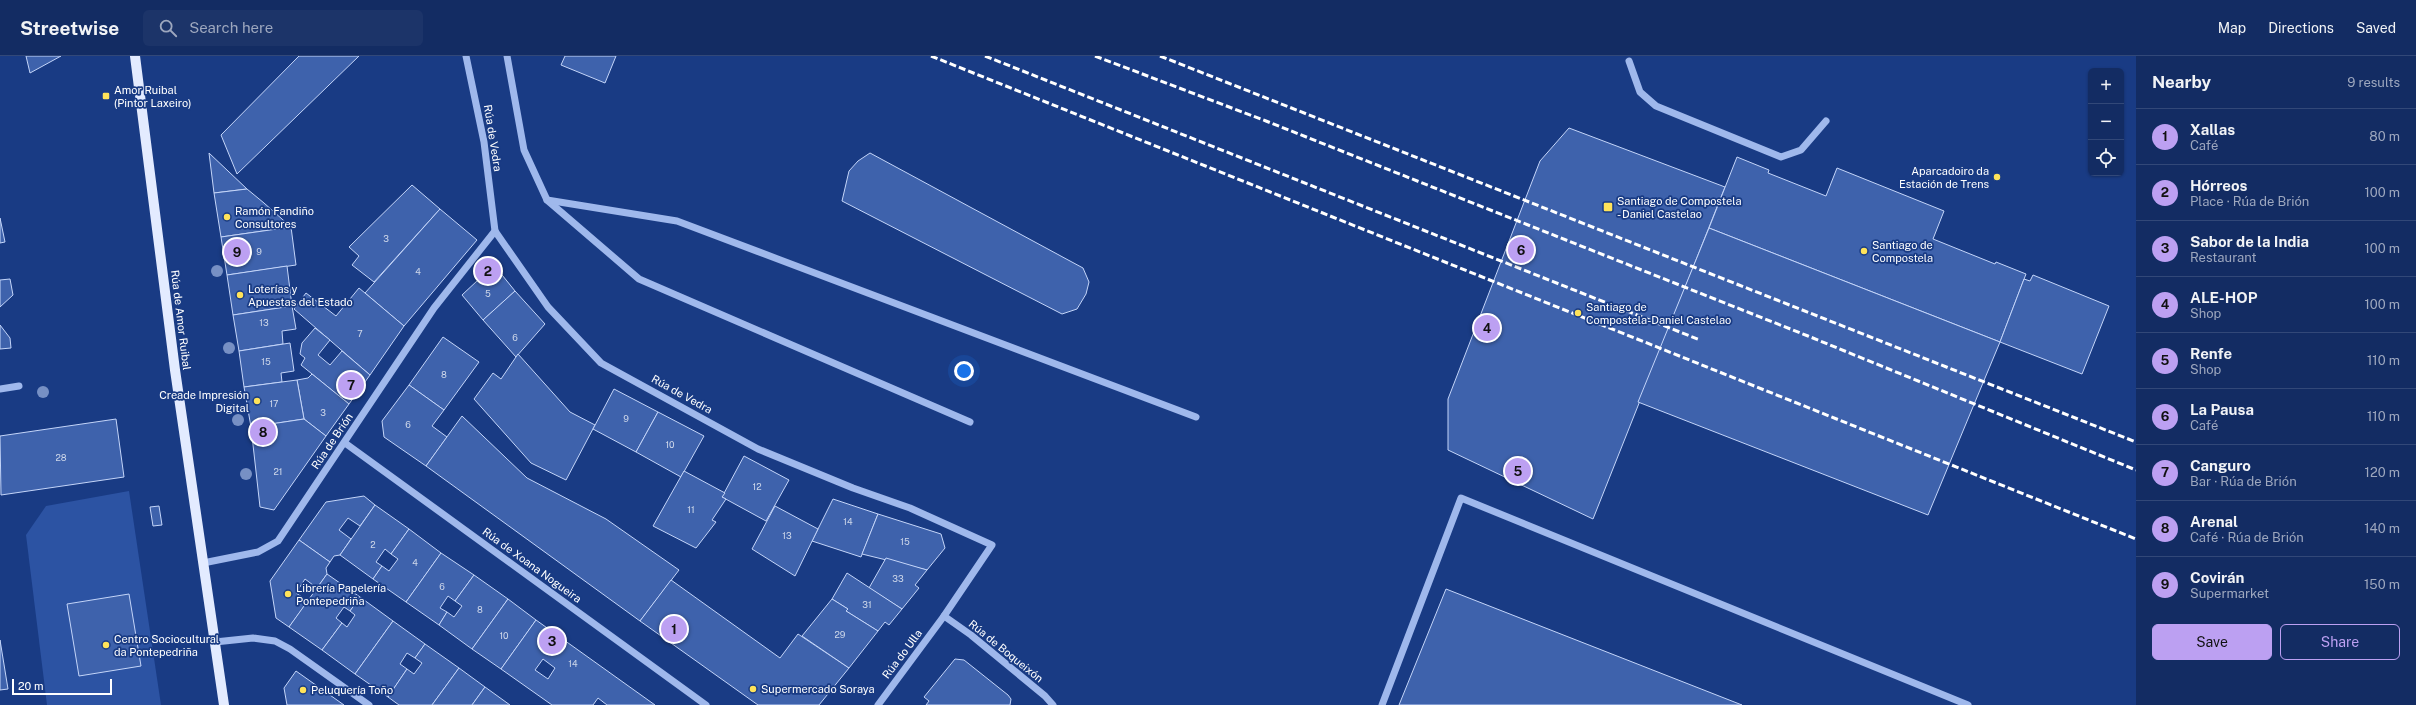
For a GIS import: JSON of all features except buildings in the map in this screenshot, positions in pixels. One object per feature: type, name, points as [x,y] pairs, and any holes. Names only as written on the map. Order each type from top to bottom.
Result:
[{"type":"main road","name":"Rúa de Amor Ruibal","points":[[135,56],[203,563],[224,705]]},
{"type":"street","name":"Rúa de Vedra","points":[[466,56],[484,142],[495,231],[548,307],[601,363],[758,449],[853,488],[910,508],[992,545],[944,616]]},
{"type":"street","points":[[507,56],[524,150],[547,200],[638,279],[970,422]]},
{"type":"street","points":[[1629,61],[1640,92],[1656,106],[1781,156],[1801,150],[1826,121]]},
{"type":"street","points":[[547,200],[677,221],[1196,417]]},
{"type":"street","name":"Rúa de Brión","points":[[203,563],[258,552],[278,541],[434,308],[495,231]]},
{"type":"street","points":[[0,389],[19,386]]},
{"type":"street","name":"Rúa de Xoana Nogueira","points":[[345,443],[706,705]]},
{"type":"street","points":[[1382,705],[1461,498],[1968,705]]},
{"type":"street","name":"Rúa do Ulla","points":[[878,705],[944,616]]},
{"type":"street","name":"Rúa de Boqueixón","points":[[944,616],[1026,680],[1052,705]]},
{"type":"street","points":[[214,642],[253,638],[275,641],[290,649],[369,705]]},
{"type":"shaded area","points":[[129,491],[161,705],[47,705],[26,535],[46,506]]},
{"type":"railway","points":[[931,56],[2136,539]]},
{"type":"railway","points":[[985,56],[1700,340]]},
{"type":"railway","points":[[1095,56],[1266,121],[1808,336],[2136,470]]},
{"type":"railway","points":[[1160,56],[2136,442]]},
{"type":"place","name":"Amor Ruibal (Pintor Laxeiro)","points":[[106,96]]},
{"type":"place","name":"Aparcadoiro da Estación de Trens","points":[[1997,177]]},
{"type":"place","name":"Santiago de Compostela - Daniel Castelao","points":[[1608,207]]},
{"type":"place","name":"Ramón Fandiño Consultores","points":[[227,217]]},
{"type":"place","name":"La Pausa","points":[[1521,250]]},
{"type":"place","name":"Santiago de Compostela","points":[[1864,251]]},
{"type":"place","name":"Covirán","points":[[237,252]]},
{"type":"place","name":"Hórreos","points":[[488,271]]},
{"type":"place","name":"Loterías y Apuestas del Estado","points":[[240,295]]},
{"type":"place","name":"Santiago de Compostela-Daniel Castelao","points":[[1578,313]]},
{"type":"place","name":"ALE-HOP","points":[[1487,328]]},
{"type":"place","name":"Canguro","points":[[351,385]]},
{"type":"place","name":"Creade Impresión Digital","points":[[257,401]]},
{"type":"place","name":"Arenal","points":[[263,432]]},
{"type":"place","name":"Renfe","points":[[1518,471]]},
{"type":"place","name":"Librería Papelería Pontepedriña","points":[[288,594]]},
{"type":"place","name":"Xallas","points":[[674,629]]},
{"type":"place","name":"Sabor de la India","points":[[552,641]]},
{"type":"place","name":"Centro Sociocultural da Pontepedriña","points":[[106,645]]},
{"type":"place","name":"Supermercado Soraya","points":[[753,689]]},
{"type":"place","name":"Peluquería Toño","points":[[303,690]]}]
